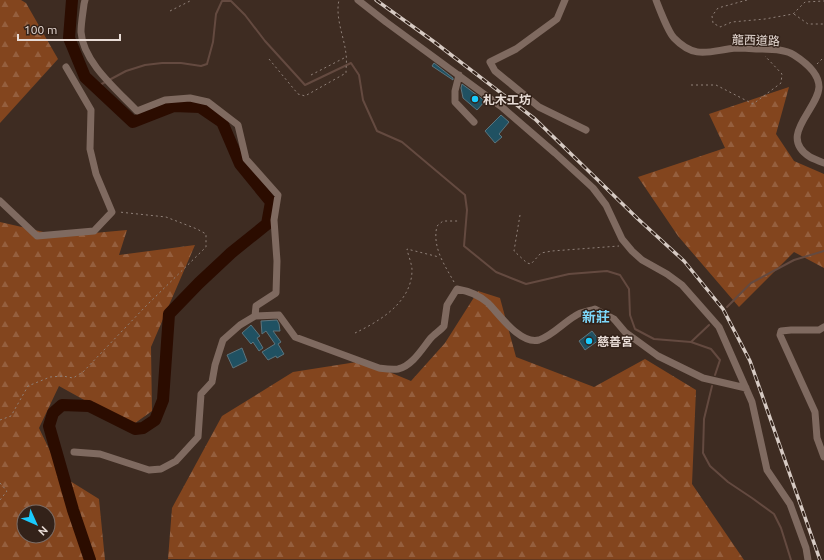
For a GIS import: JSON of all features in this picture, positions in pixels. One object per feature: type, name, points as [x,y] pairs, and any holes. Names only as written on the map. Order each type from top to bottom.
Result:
[{"type":"street","points":[[86,0],[84,4],[81,32],[87,55],[104,77],[132,106],[137,111],[165,100],[190,98],[208,102],[238,125],[246,159],[278,195],[274,220],[277,261],[276,293],[256,306],[255,316]]},
{"type":"street","points":[[358,0],[503,108],[593,188],[606,205],[622,239],[627,245],[642,260],[667,274],[682,286],[719,327],[752,402],[768,470],[790,504],[806,548],[808,560]]},
{"type":"street","points":[[565,0],[557,19],[516,49],[490,62],[496,71],[540,107],[586,130]]},
{"type":"street","name":"龍西道路","points":[[656,0],[674,38],[692,51],[706,53],[737,48],[772,49],[792,54],[807,64],[816,76],[819,87],[816,98],[803,119],[798,132],[797,141],[809,156],[824,163]]},
{"type":"street","points":[[0,201],[36,236],[94,231],[112,212],[96,174],[90,149],[90,110],[66,67]]},
{"type":"street","points":[[459,76],[455,90],[455,102],[474,122]]},
{"type":"street","points":[[74,452],[100,454],[149,470],[161,469],[176,462],[198,437],[201,394],[212,382],[215,365],[223,340],[240,325],[255,316],[279,316],[295,337],[379,368],[400,369],[408,365],[432,337],[444,326],[447,306],[457,289],[468,290],[482,299],[513,330],[529,340],[538,340],[577,314],[595,309],[614,319],[625,332],[658,356],[703,378],[746,388]]},
{"type":"street","points":[[824,327],[818,330],[780,331],[780,335],[815,412],[816,438],[824,457]]},
{"type":"path","points":[[170,11],[192,0]]},
{"type":"path","points":[[269,59],[298,94],[305,96],[346,73],[346,57],[337,8],[339,0]]},
{"type":"path","points":[[747,0],[718,8],[712,16],[713,23],[720,27],[732,22],[765,19],[793,14],[806,2],[824,1]]},
{"type":"path","points":[[793,14],[808,24],[824,24]]},
{"type":"path","points":[[691,85],[716,85],[753,104],[781,82],[782,74],[757,49]]},
{"type":"path","points":[[311,76],[346,57]]},
{"type":"path","points":[[811,69],[824,57]]},
{"type":"path","points":[[0,420],[11,416],[28,386],[50,377],[63,376],[73,378],[83,372],[145,307],[206,247],[206,234],[166,217],[112,212]]},
{"type":"path","points":[[520,215],[514,251],[527,263],[531,264],[541,253],[552,251],[627,245]]},
{"type":"path","points":[[457,289],[439,257],[435,234],[437,226],[443,221],[458,221]]},
{"type":"path","points":[[355,333],[380,319],[404,297],[410,283],[412,269],[407,249],[439,257]]},
{"type":"path","points":[[0,483],[7,491],[0,500]]},
{"type":"green space","points":[[0,0],[21,0],[26,3],[58,59],[0,123]]},
{"type":"green space","points":[[789,87],[776,134],[794,161],[824,174],[824,268],[794,252],[739,307],[678,236],[638,177],[725,148],[709,114]]},
{"type":"green space","points":[[0,222],[61,236],[127,230],[119,255],[195,245],[151,347],[152,411],[131,426],[59,386],[39,428],[62,476],[99,499],[105,560],[0,560]]},
{"type":"green space","points":[[478,291],[500,298],[516,357],[594,387],[645,359],[696,390],[692,484],[744,560],[168,559],[172,508],[222,416],[293,372],[363,361],[411,381],[445,343]]},
{"type":"building","points":[[434,63],[453,78],[453,80],[432,66]]},
{"type":"building","points":[[462,84],[485,101],[477,110],[463,98],[461,88]]},
{"type":"building","points":[[501,115],[509,122],[499,134],[502,137],[495,143],[485,131]]},
{"type":"building","points":[[277,320],[280,331],[273,331],[281,342],[278,344],[284,354],[277,358],[276,356],[268,360],[262,352],[275,344],[266,331],[262,334],[261,321]]},
{"type":"building","points":[[251,325],[260,336],[257,338],[263,348],[259,351],[253,342],[251,344],[242,333]]},
{"type":"building","name":"慈善宮","points":[[592,331],[599,340],[585,350],[579,341]]},
{"type":"building","points":[[242,348],[247,361],[233,368],[227,355]]},
{"type":"waterway","points":[[72,0],[69,38],[85,77],[133,122],[174,106],[200,107],[222,122],[240,164],[271,202],[267,224],[231,253],[169,314],[163,400],[155,420],[143,428],[135,429],[89,406],[62,405],[53,413],[49,426],[73,510],[90,560]]},
{"type":"waterway","points":[[96,87],[126,71],[145,65],[181,63],[201,66],[207,64],[213,42],[216,14],[222,1],[231,1],[245,15],[265,41],[305,85],[351,63],[359,75],[363,100],[377,131],[402,142],[465,195],[467,210],[464,246],[496,272],[526,284],[569,274],[607,271],[620,275],[629,289],[630,315],[635,329],[654,339],[691,342],[711,349],[720,360],[715,375]]},
{"type":"waterway","points":[[727,307],[751,283],[794,260],[824,251]]},
{"type":"waterway","points":[[691,342],[709,325]]},
{"type":"waterway","points":[[712,386],[704,419],[703,453],[710,466],[728,482],[774,514],[781,528],[791,560]]},
{"type":"railway","points":[[376,0],[433,41],[535,119],[638,219],[684,261],[723,309],[750,361],[820,560]]},
{"type":"place","name":"札木工坊","points":[[475,99]]},
{"type":"place","name":"慈善宮","points":[[589,341]]},
{"type":"district","name":"新莊","points":[[596,317]]}]
